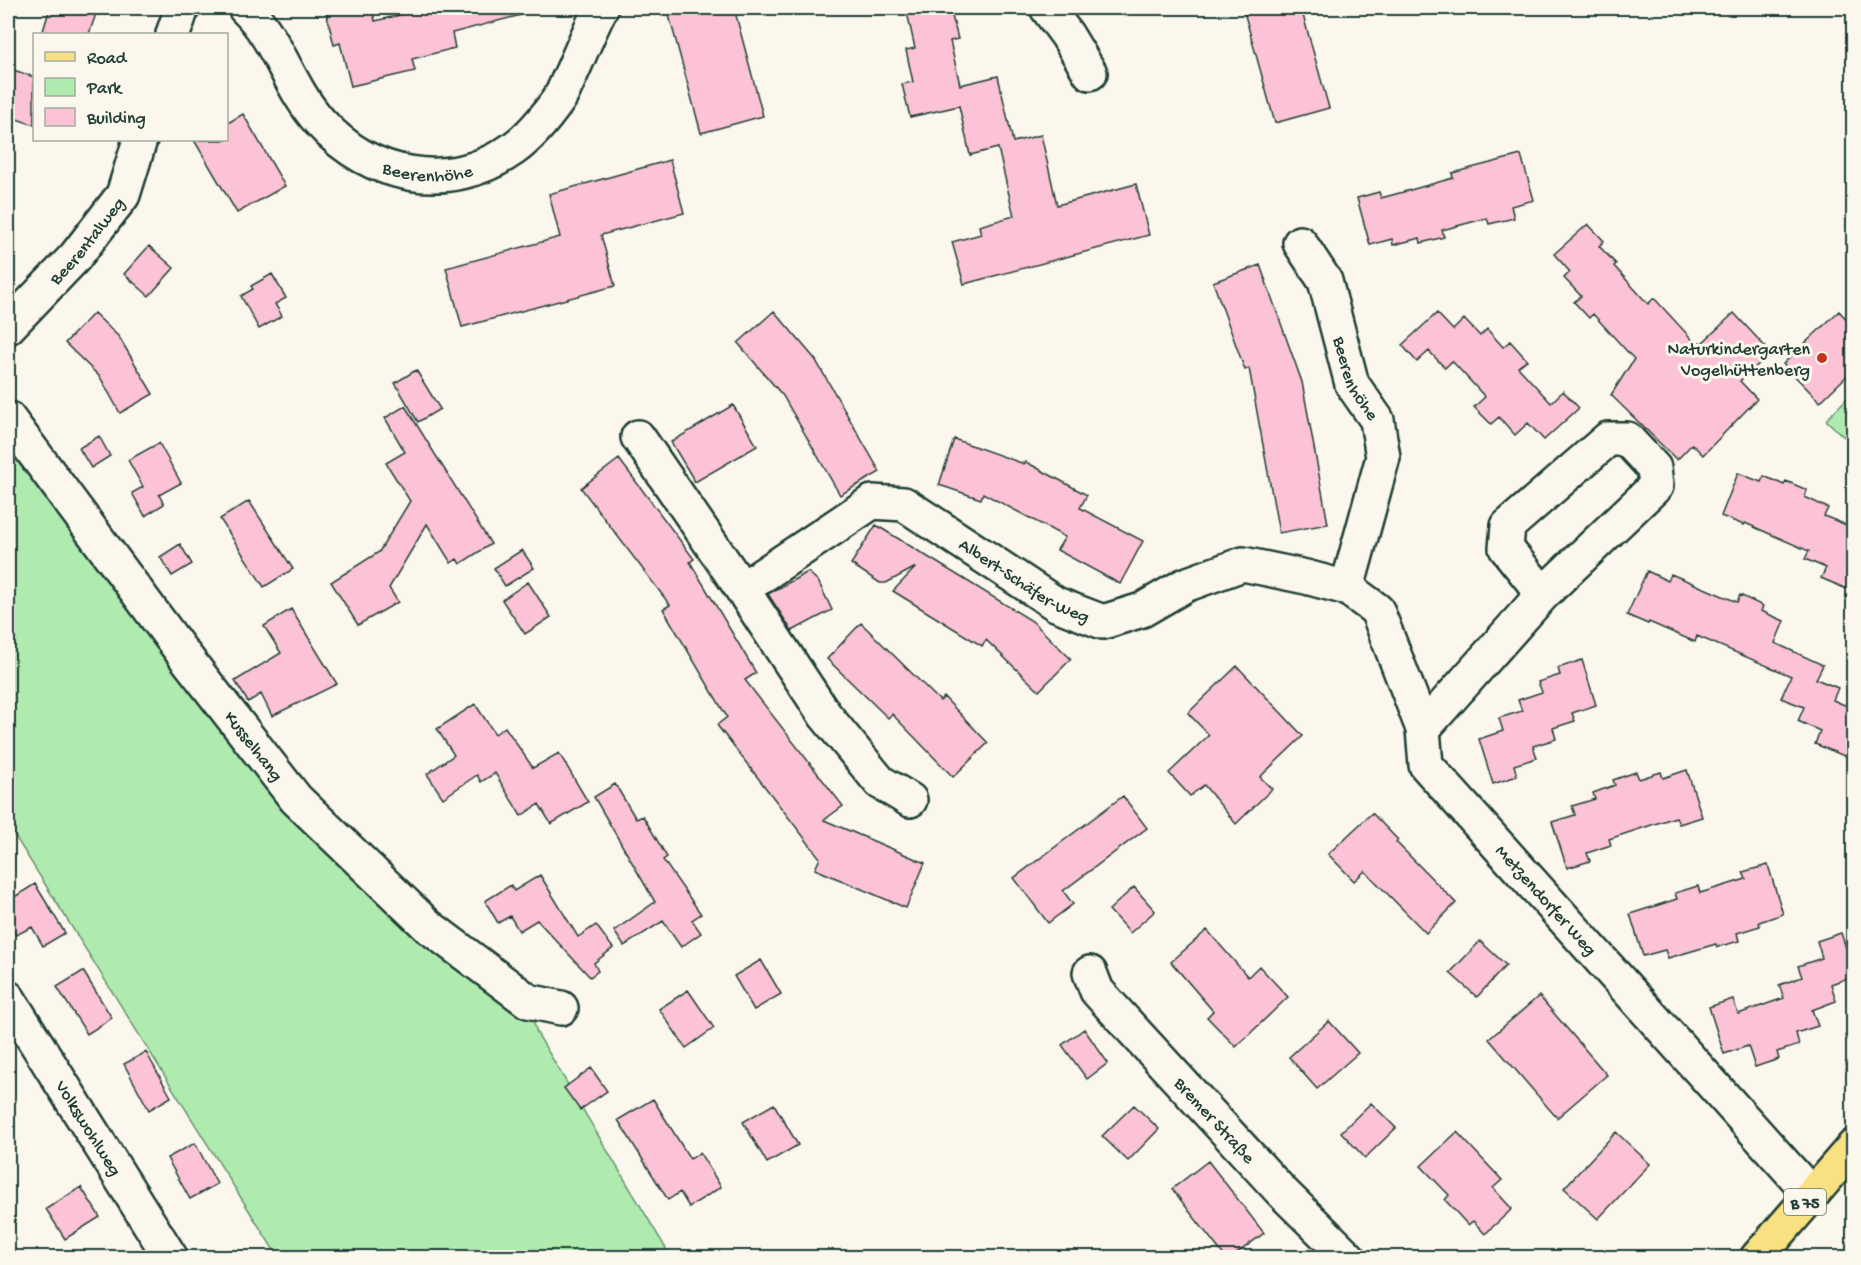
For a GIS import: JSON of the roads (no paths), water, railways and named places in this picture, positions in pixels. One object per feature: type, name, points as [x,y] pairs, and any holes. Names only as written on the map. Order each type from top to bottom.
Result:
[{"type":"main road","name":"B 75","points":[[1757,1257],[1854,1146]]},
{"type":"street","points":[[173,33],[182,8]]},
{"type":"street","name":"Beerenhöhe","points":[[245,8],[261,26],[305,103],[319,122],[341,142],[382,166],[402,172],[441,176],[478,167],[497,159],[529,134],[560,98],[601,8]]},
{"type":"street","points":[[1047,8],[1090,73]]},
{"type":"street","name":"Beerentalweg","points":[[8,327],[75,258],[123,195],[140,141]]},
{"type":"street","name":"Beerenhöhe","points":[[1300,243],[1325,280],[1353,384],[1377,420],[1383,456],[1347,588]]},
{"type":"street","name":"Kusselhang","points":[[8,418],[184,655],[296,799],[428,926],[528,1001],[561,1008]]},
{"type":"street","points":[[638,437],[825,715],[880,782],[910,800]]},
{"type":"street","points":[[1424,729],[1543,594],[1656,486],[1654,468],[1627,439],[1608,439],[1508,526],[1506,548],[1543,594]]},
{"type":"street","name":"Albert-Schäfer-Weg","points":[[742,589],[872,502],[904,504],[1056,604],[1103,622],[1142,610],[1185,585],[1243,564],[1347,588],[1377,610],[1424,729]]},
{"type":"street","name":"Metzendorfer Weg","points":[[1424,729],[1426,765],[1812,1195]]},
{"type":"street","name":"Bremer Straße","points":[[1090,973],[1097,991],[1281,1191],[1349,1257]]},
{"type":"street","name":"Volkswohlweg","points":[[8,998],[171,1257]]},
{"type":"place","name":"Naturkindergarten Vogelhüttenberg","points":[[1822,358]]}]
